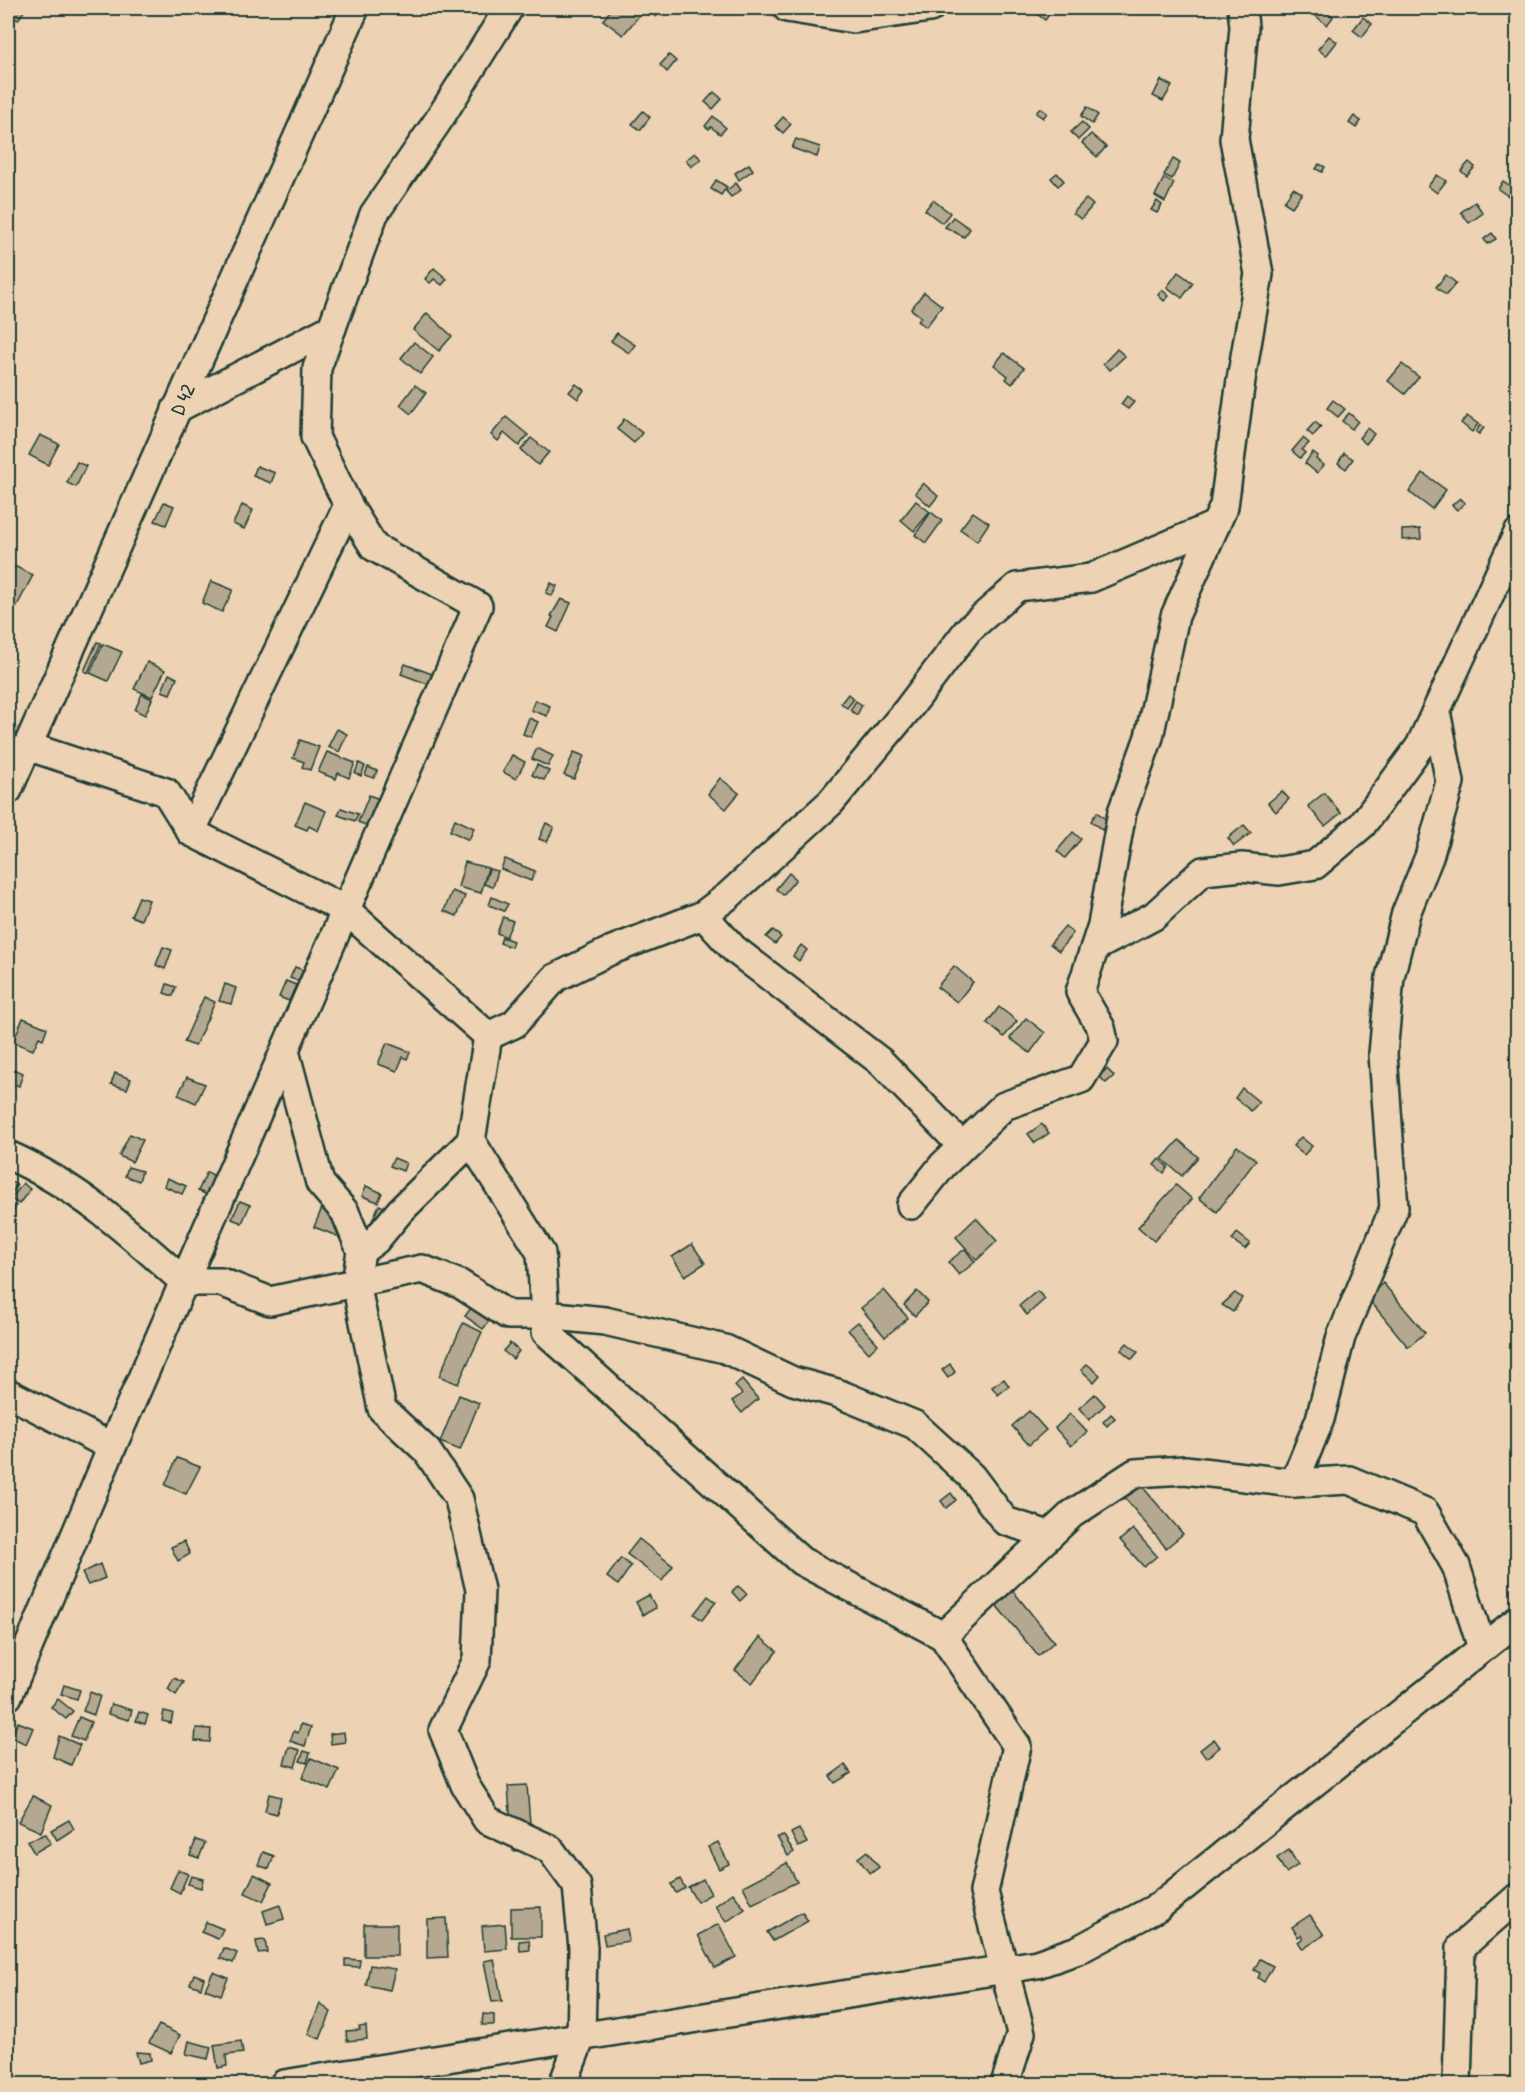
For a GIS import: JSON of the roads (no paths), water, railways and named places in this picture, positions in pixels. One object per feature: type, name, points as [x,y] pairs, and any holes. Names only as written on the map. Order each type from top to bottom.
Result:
[{"type":"street","name":"D 42","points":[[8,790],[355,8]]},
{"type":"street","points":[[8,1696],[112,1447],[478,606],[374,547],[348,505],[315,437],[317,368],[374,214],[482,54],[509,8]]},
{"type":"street","points":[[787,8],[854,18],[930,8]]},
{"type":"street","points":[[911,1205],[943,1165],[1004,1106],[1081,1079],[1104,1041],[1101,1028],[1080,992],[1102,925],[1122,812],[1149,737],[1175,616],[1224,506],[1241,380],[1259,274],[1234,139],[1244,27],[1242,8]]},
{"type":"street","points":[[176,409],[332,328]]},
{"type":"street","points":[[191,832],[348,505]]},
{"type":"street","points":[[488,1036],[514,1024],[555,978],[612,950],[703,915],[767,861],[831,802],[908,709],[968,630],[1017,586],[1091,578],[1215,525]]},
{"type":"street","points":[[1095,947],[1154,916],[1203,871],[1242,867],[1279,871],[1316,865],[1362,825],[1420,746],[1518,533]]},
{"type":"street","points":[[1294,1484],[1320,1419],[1341,1336],[1394,1208],[1384,1043],[1390,977],[1406,913],[1430,856],[1450,782],[1436,711]]},
{"type":"street","points":[[27,746],[166,792],[191,832],[346,910],[488,1036]]},
{"type":"street","points":[[703,915],[734,949],[881,1062],[962,1146]]},
{"type":"street","points":[[360,1251],[376,1240],[400,1210],[471,1141],[488,1036]]},
{"type":"street","points":[[285,1051],[320,1183],[345,1212],[360,1251],[356,1283],[382,1409],[427,1451],[459,1499],[480,1590],[477,1660],[443,1730],[465,1785],[487,1820],[550,1849],[577,1886],[583,1948],[581,2037],[563,2085]]},
{"type":"street","points":[[471,1141],[541,1253],[546,1332],[801,1561],[943,1636],[1017,1746],[984,1892],[1021,2033],[1005,2085]]},
{"type":"street","points":[[8,1155],[40,1169],[119,1223],[184,1282],[221,1281],[270,1301],[422,1269],[460,1284],[508,1315],[545,1315],[605,1321],[726,1349],[793,1381],[837,1393],[915,1425],[971,1476],[1005,1521],[1049,1535]]},
{"type":"street","points":[[8,1393],[112,1447]]},
{"type":"street","points":[[943,1636],[1072,1514],[1135,1473],[1185,1470],[1294,1484],[1349,1480],[1425,1512],[1456,1566],[1482,1648]]},
{"type":"street","points":[[284,2085],[1037,1964],[1078,1950],[1158,1907],[1518,1620]]},
{"type":"street","points":[[1456,2085],[1461,1947],[1518,1897]]}]
